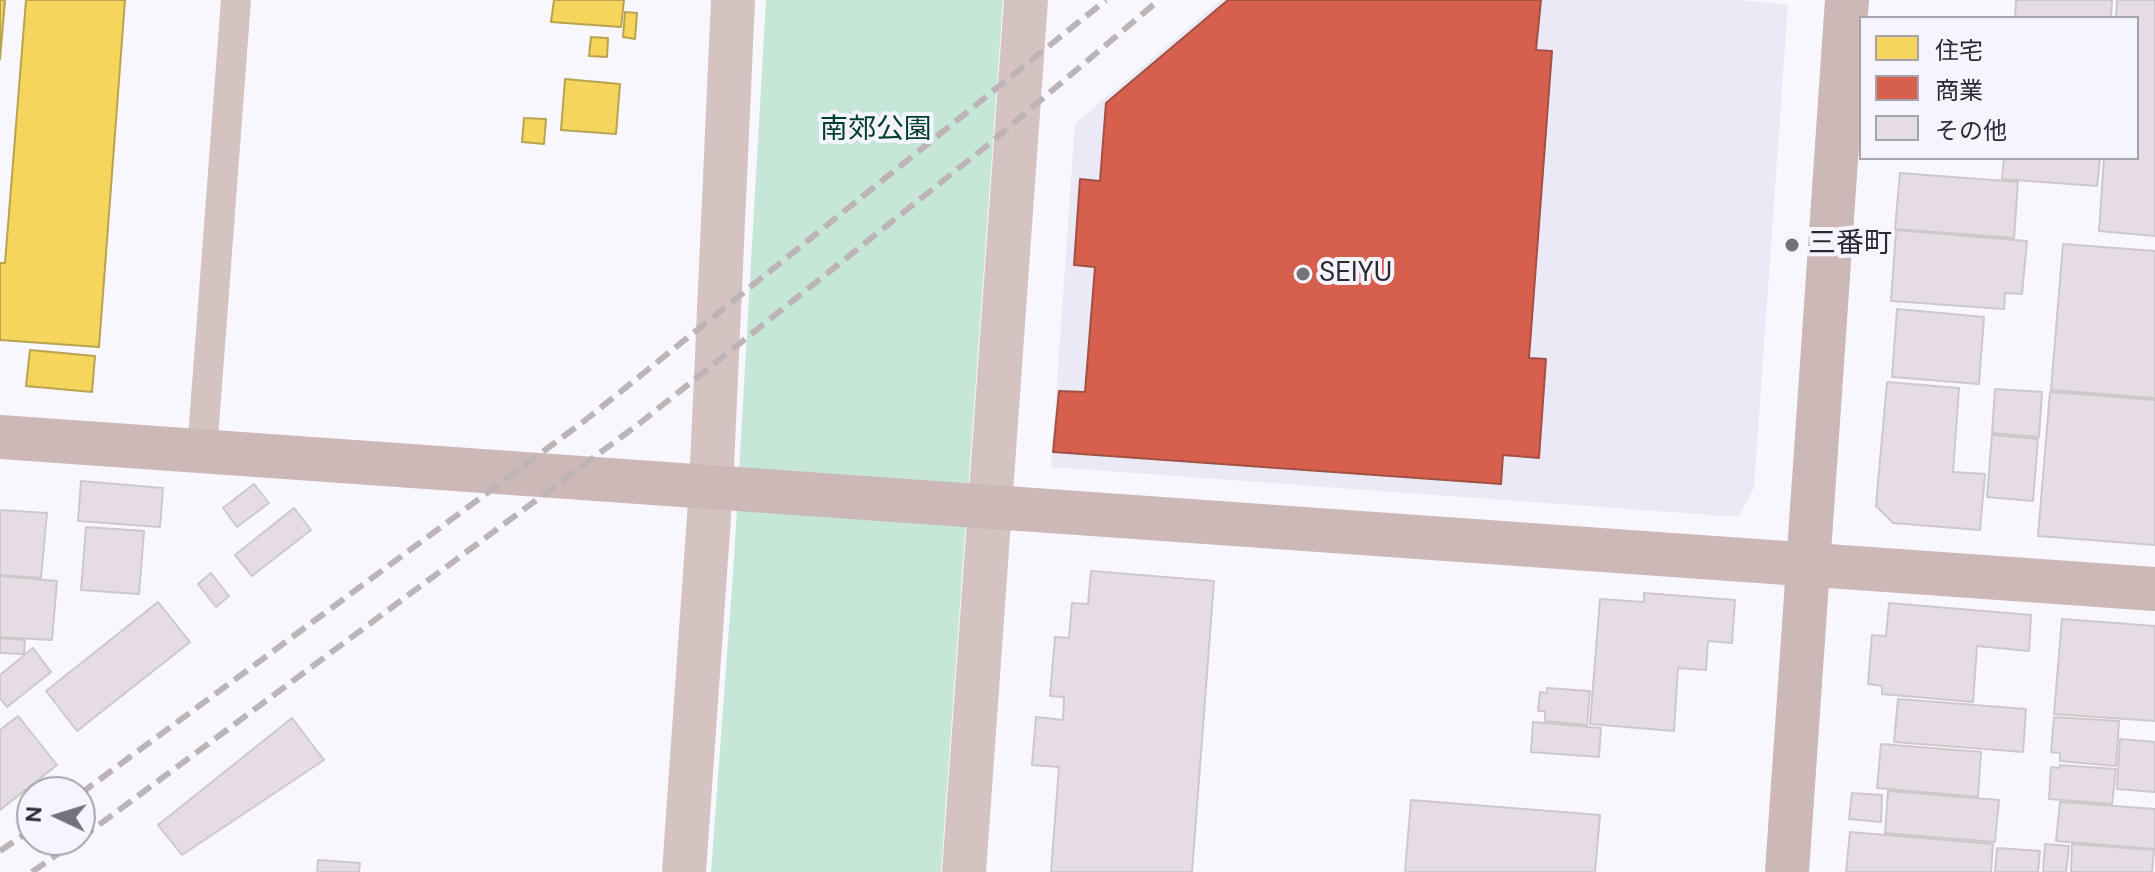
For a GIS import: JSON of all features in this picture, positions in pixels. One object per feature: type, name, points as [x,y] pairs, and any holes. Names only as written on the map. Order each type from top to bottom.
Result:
[{"type":"street","points":[[684,872],[711,488],[733,0]]},
{"type":"street","points":[[964,872],[1026,0]]},
{"type":"street","points":[[1787,872],[1847,0]]},
{"type":"street","points":[[0,437],[2155,589]]},
{"type":"lane","points":[[202,451],[236,0]]},
{"type":"shaded area","points":[[1221,0],[1734,0],[1788,4],[1754,488],[1738,517],[1051,467],[1075,124]]},
{"type":"green space","name":"南郊公園","points":[[766,0],[1003,0],[941,872],[711,872],[734,559]]},
{"type":"building: 住宅","points":[[0,0],[5,0],[0,59]]},
{"type":"building: 住宅","points":[[26,0],[125,0],[99,347],[0,340],[0,263],[5,263]]},
{"type":"building: 住宅","points":[[554,0],[624,0],[621,27],[551,22]]},
{"type":"building: 住宅","points":[[625,12],[637,13],[635,39],[623,37]]},
{"type":"building: 住宅","points":[[591,37],[608,38],[607,57],[589,56]]},
{"type":"building: 住宅","points":[[565,79],[620,84],[616,134],[561,130]]},
{"type":"building: 住宅","points":[[524,118],[546,119],[544,144],[522,142]]},
{"type":"building: 住宅","points":[[30,350],[95,356],[92,392],[26,386]]},
{"type":"building: 商業","points":[[1228,0],[1541,0],[1536,50],[1552,51],[1529,358],[1546,359],[1539,458],[1503,455],[1501,484],[1053,452],[1059,391],[1085,392],[1095,267],[1074,265],[1080,179],[1100,181],[1106,103]]},
{"type":"building: その他","points":[[2016,0],[2112,0],[2111,16],[2015,16]]},
{"type":"building: その他","points":[[2117,0],[2155,0],[2155,236],[2099,231],[2104,160],[2139,160],[2139,16],[2116,16]]},
{"type":"building: その他","points":[[2004,160],[2100,160],[2097,186],[2002,179]]},
{"type":"building: その他","points":[[1900,173],[2018,182],[2014,238],[1895,229]]},
{"type":"building: その他","points":[[1896,230],[2027,241],[2022,294],[2005,293],[2004,309],[1891,301]]},
{"type":"building: その他","points":[[2063,244],[2155,251],[2155,398],[2051,390]]},
{"type":"building: その他","points":[[1897,309],[1984,317],[1979,384],[1892,377]]},
{"type":"building: その他","points":[[1887,382],[1959,388],[1953,472],[1985,474],[1980,530],[1893,523],[1876,506]]},
{"type":"building: その他","points":[[1995,389],[2042,392],[2039,437],[1992,433]]},
{"type":"building: その他","points":[[2050,392],[2155,400],[2155,545],[2038,536]]},
{"type":"building: その他","points":[[1992,435],[2038,439],[2033,501],[1987,497]]},
{"type":"building: その他","points":[[81,481],[163,488],[160,527],[78,521]]},
{"type":"building: その他","points":[[254,484],[269,503],[237,527],[223,508]]},
{"type":"building: その他","points":[[294,508],[311,530],[252,576],[235,555]]},
{"type":"building: その他","points":[[0,510],[47,513],[41,578],[0,575]]},
{"type":"building: その他","points":[[86,527],[144,531],[139,594],[81,590]]},
{"type":"building: その他","points":[[1091,571],[1214,581],[1192,872],[1051,872],[1059,767],[1032,765],[1036,717],[1063,720],[1064,697],[1050,696],[1055,637],[1069,638],[1072,603],[1088,604]]},
{"type":"building: その他","points":[[211,573],[229,596],[216,607],[198,584]]},
{"type":"building: その他","points":[[0,576],[57,581],[52,640],[0,637]]},
{"type":"building: その他","points":[[1644,593],[1735,600],[1732,643],[1708,641],[1706,670],[1678,668],[1674,731],[1590,724],[1600,599],[1644,602]]},
{"type":"building: その他","points":[[158,602],[190,642],[77,731],[46,691]]},
{"type":"building: その他","points":[[1889,603],[2031,615],[2029,651],[1977,646],[1973,702],[1882,694],[1882,686],[1868,684],[1872,635],[1886,636]]},
{"type":"building: その他","points":[[2062,619],[2155,626],[2155,721],[2054,714]]},
{"type":"building: その他","points":[[0,638],[25,640],[24,654],[0,653]]},
{"type":"building: その他","points":[[33,648],[51,672],[7,707],[0,698],[0,675]]},
{"type":"building: その他","points":[[1547,688],[1590,691],[1587,725],[1545,721],[1545,711],[1538,711],[1540,692],[1547,693]]},
{"type":"building: その他","points":[[1898,699],[2026,709],[2023,752],[1894,742]]},
{"type":"building: その他","points":[[18,716],[57,765],[43,776],[16,776],[16,797],[0,810],[0,730]]},
{"type":"building: その他","points":[[2054,717],[2119,721],[2116,766],[2060,761],[2060,753],[2051,752]]},
{"type":"building: その他","points":[[292,718],[324,760],[182,855],[158,825]]},
{"type":"building: その他","points":[[1533,722],[1601,728],[1599,757],[1531,752]]},
{"type":"building: その他","points":[[2120,739],[2155,742],[2155,792],[2117,789]]},
{"type":"building: その他","points":[[1881,744],[1981,752],[1978,797],[1877,788]]},
{"type":"building: その他","points":[[2060,765],[2116,769],[2112,804],[2049,799],[2051,767],[2059,768]]},
{"type":"building: その他","points":[[1888,791],[1999,800],[1995,842],[1885,833]]},
{"type":"building: その他","points":[[1852,793],[1882,795],[1881,822],[1849,819]]},
{"type":"building: その他","points":[[1411,800],[1600,815],[1595,872],[1405,872]]},
{"type":"building: その他","points":[[2060,802],[2155,809],[2155,849],[2056,841]]},
{"type":"building: その他","points":[[1850,832],[1993,844],[1991,872],[1846,872]]},
{"type":"building: その他","points":[[2045,844],[2069,846],[2066,872],[2043,872]]},
{"type":"building: その他","points":[[2072,844],[2154,850],[2152,872],[2071,872]]},
{"type":"building: その他","points":[[1997,848],[2040,851],[2038,872],[1995,872]]},
{"type":"building: その他","points":[[318,860],[360,863],[359,872],[317,872]]},
{"type":"railway","points":[[96,782],[583,422],[1106,0]]},
{"type":"railway","points":[[96,827],[640,423],[989,144],[1159,0]]},
{"type":"railway","points":[[0,851],[16,840]]},
{"type":"railway","points":[[32,872],[55,856]]},
{"type":"place","name":"三番町","points":[[1792,245]]},
{"type":"place","name":"SEIYU","points":[[1303,274]]}]
